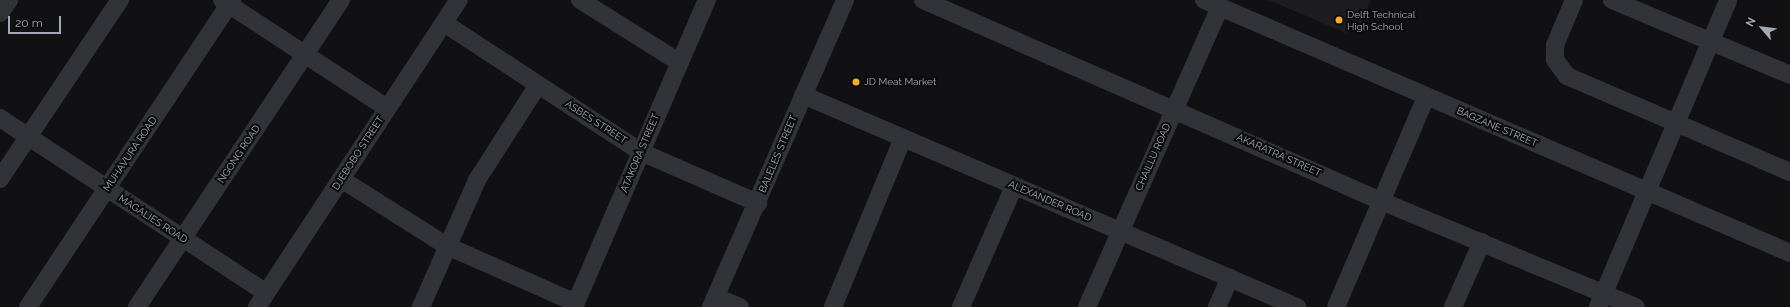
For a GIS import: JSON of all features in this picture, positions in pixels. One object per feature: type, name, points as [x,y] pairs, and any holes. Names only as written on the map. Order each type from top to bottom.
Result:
[{"type":"street","points":[[0,13],[9,0]]},
{"type":"street","points":[[0,179],[120,0]]},
{"type":"street","name":"NGONG ROAD","points":[[137,307],[341,0]]},
{"type":"street","name":"DJEBOBO STREET","points":[[261,300],[459,0]]},
{"type":"street","name":"ATAKORA STREET","points":[[575,305],[707,0]]},
{"type":"street","name":"BALELES STREET","points":[[713,302],[845,0]]},
{"type":"street","name":"AKARATRA STREET","points":[[923,0],[1382,201],[1482,242],[1601,300],[1636,307]]},
{"type":"street","points":[[1574,0],[1555,45],[1555,61],[1567,76],[1677,122],[1790,172]]},
{"type":"street","points":[[1612,0],[1790,75]]},
{"type":"street","points":[[1601,300],[1728,0]]},
{"type":"street","points":[[228,1],[305,55],[387,108]]},
{"type":"street","name":"MUHAVURA ROAD","points":[[28,307],[228,1]]},
{"type":"street","points":[[583,1],[679,62]]},
{"type":"street","name":"CHAILLU ROAD","points":[[1087,307],[1119,231],[1174,110],[1212,3]]},
{"type":"street","name":"BAGZANE STREET","points":[[1212,3],[1426,97],[1790,253]]},
{"type":"street","name":"ASBES STREET","points":[[444,23],[641,152],[758,202]]},
{"type":"street","points":[[421,307],[477,180],[538,85]]},
{"type":"street","name":"ALEXANDER ROAD","points":[[803,95],[1297,307]]},
{"type":"street","points":[[1336,307],[1426,97]]},
{"type":"street","name":"MAGALIES ROAD","points":[[0,118],[183,238],[261,300]]},
{"type":"street","points":[[833,307],[903,138]]},
{"type":"street","points":[[341,179],[447,246],[575,305]]},
{"type":"street","points":[[961,307],[1014,186]]},
{"type":"street","points":[[1453,307],[1482,242]]},
{"type":"street","points":[[1217,307],[1230,278]]},
{"type":"street","points":[[713,302],[740,307]]},
{"type":"shaded area","name":"Delft Technical High School","points":[[1269,0],[1371,0],[1359,27],[1346,33]]},
{"type":"place","name":"Delft Technical High School","points":[[1339,20]]},
{"type":"place","name":"JD Meat Market","points":[[856,82]]}]
